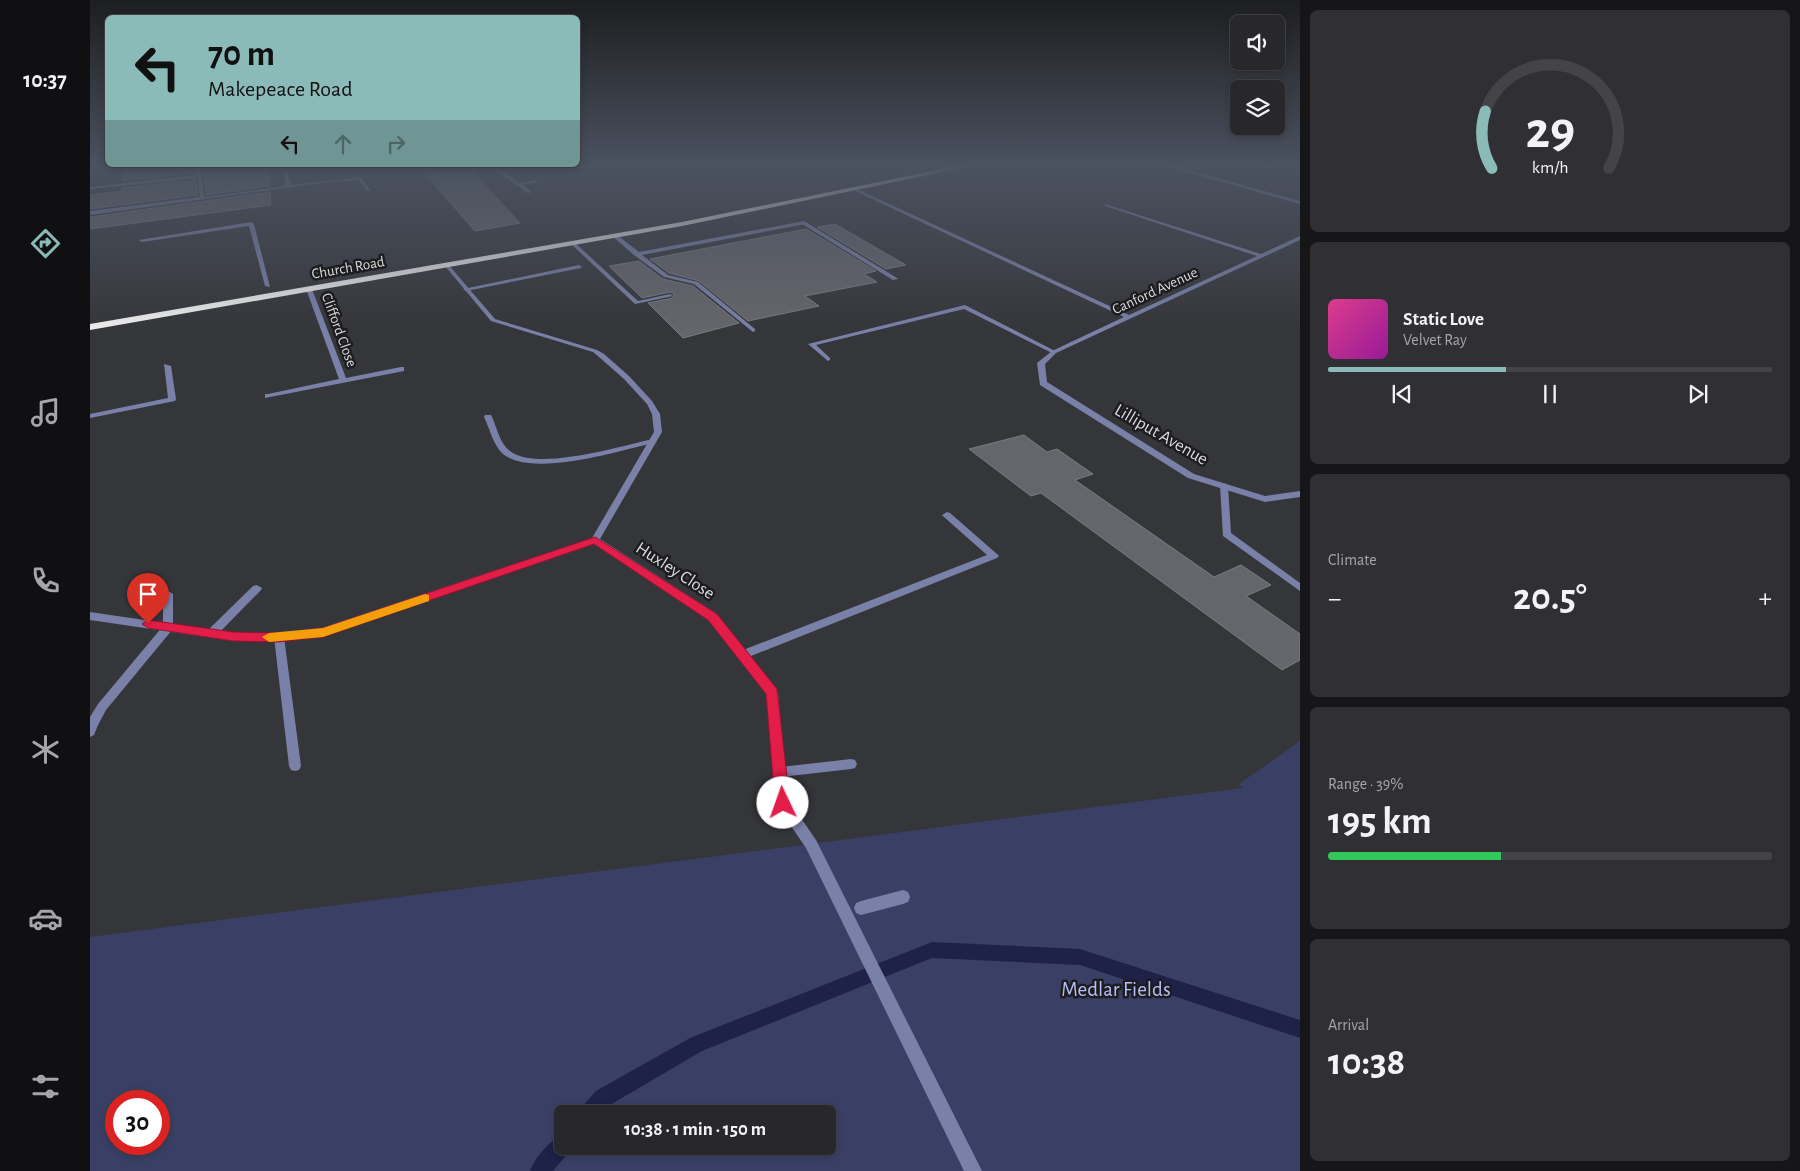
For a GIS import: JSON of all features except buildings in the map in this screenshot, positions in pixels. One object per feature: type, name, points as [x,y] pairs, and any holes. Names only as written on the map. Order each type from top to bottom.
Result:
[{"type":"highway","name":"Church Road","points":[[345,273],[643,222]]},
{"type":"highway","name":"Church Road","points":[[90,327],[691,222]]},
{"type":"highway","points":[[259,288],[278,284]]},
{"type":"street","points":[[925,222],[1128,317]]},
{"type":"street","points":[[1158,222],[1262,256]]},
{"type":"street","points":[[636,254],[804,223],[895,279]]},
{"type":"street","points":[[142,240],[251,224],[268,286]]},
{"type":"street","points":[[615,236],[666,276],[696,283],[754,330]]},
{"type":"street","name":"Canford Avenue","points":[[1054,352],[1300,238]]},
{"type":"street","points":[[573,243],[637,303],[670,296]]},
{"type":"street","points":[[90,616],[233,637],[278,638],[323,632],[595,540],[658,432],[658,420],[654,408],[608,358],[595,352],[493,320],[447,265]]},
{"type":"street","points":[[466,289],[579,267]]},
{"type":"street","name":"Clifford Close","points":[[310,289],[343,381]]},
{"type":"street","points":[[828,359],[811,344],[965,306],[1054,352]]},
{"type":"street","name":"Lilliput Avenue","points":[[1054,352],[1041,363],[1044,383],[1191,476],[1265,499],[1300,494]]},
{"type":"street","points":[[90,416],[172,399],[168,366]]},
{"type":"street","name":"Clifford Close","points":[[268,396],[401,369]]},
{"type":"street","points":[[488,417],[503,449],[508,454],[530,460],[561,460],[653,441]]},
{"type":"street","points":[[1224,486],[1226,534],[1300,588]]},
{"type":"street","points":[[742,655],[994,556],[947,515]]},
{"type":"street","name":"Huxley Close","points":[[595,540],[713,617],[772,693],[783,803],[811,844],[973,1171]]},
{"type":"street","points":[[211,634],[257,588]]},
{"type":"street","points":[[90,732],[102,707],[168,627],[168,594]]},
{"type":"street","points":[[278,638],[296,766]]},
{"type":"street","points":[[781,772],[851,764]]},
{"type":"street","points":[[861,908],[903,897]]},
{"type":"green space","name":"Medlar Fields","points":[[1300,741],[1300,1171],[90,1171],[90,937],[1243,788],[1239,784]]},
{"type":"waterway","points":[[597,1105],[603,1098],[696,1044],[932,950],[1080,957],[1300,1029]]},
{"type":"waterway","points":[[540,1171],[554,1154]]},
{"type":"slow traffic","points":[[269,637],[278,638],[323,632],[425,598]]},
{"type":"route","points":[[148,624],[233,637],[278,638],[323,632],[595,540],[713,617],[772,693],[783,803]]}]
